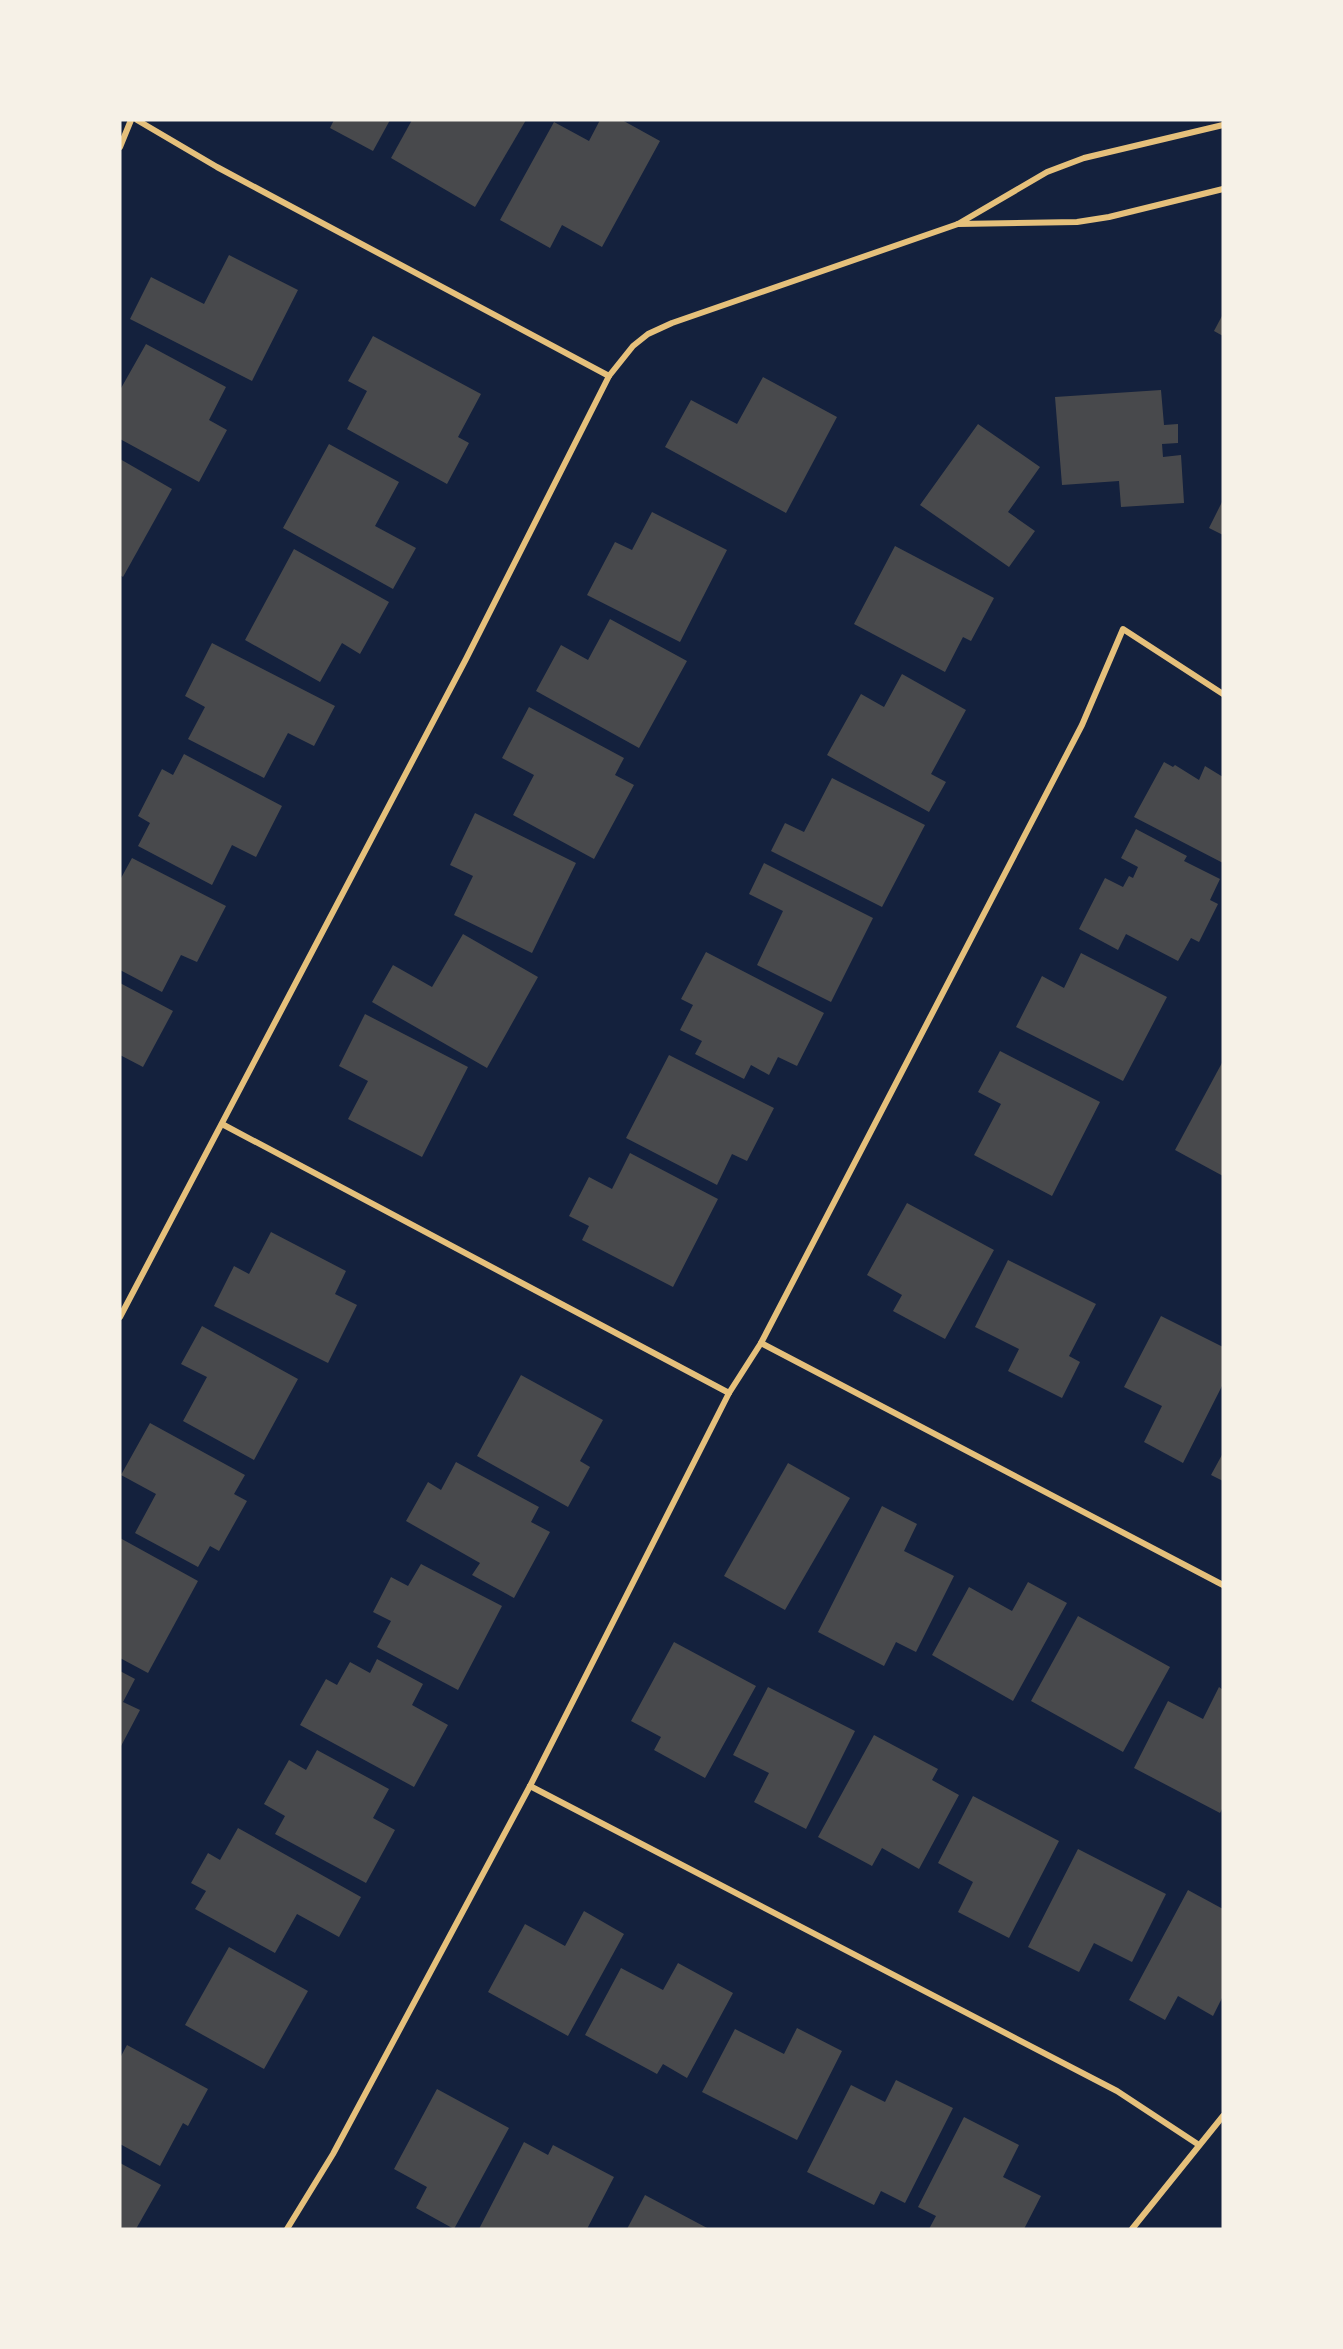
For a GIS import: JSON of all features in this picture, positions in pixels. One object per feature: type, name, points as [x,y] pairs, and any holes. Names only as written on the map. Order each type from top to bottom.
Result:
[{"type":"street","points":[[120,147],[131,120]]},
{"type":"street","points":[[136,120],[217,167],[609,376]]},
{"type":"street","points":[[120,1317],[466,659],[609,376],[633,346],[648,334],[664,327],[958,224],[1047,172],[1084,158],[1223,125]]},
{"type":"street","points":[[958,224],[1077,222],[1109,217],[1223,189]]},
{"type":"street","points":[[287,2229],[333,2154],[530,1786],[729,1393],[761,1342],[1082,725],[1124,629],[1223,694]]},
{"type":"street","points":[[222,1124],[729,1393]]},
{"type":"street","points":[[761,1342],[1223,1585]]},
{"type":"street","points":[[530,1786],[1118,2091],[1199,2145]]},
{"type":"street","points":[[1132,2229],[1223,2116]]},
{"type":"building","points":[[334,120],[390,120],[373,151],[330,128]]},
{"type":"building","points":[[412,120],[526,120],[475,207],[391,158]]},
{"type":"building","points":[[600,120],[622,120],[660,141],[602,247],[562,225],[550,248],[500,220],[554,122],[589,141]]},
{"type":"building","points":[[229,255],[298,290],[252,381],[130,319],[151,277],[204,304]]},
{"type":"building","points":[[1223,314],[1223,336],[1214,331]]},
{"type":"building","points":[[373,336],[481,394],[458,437],[469,443],[447,484],[347,429],[367,391],[348,381]]},
{"type":"building","points":[[146,344],[226,387],[209,420],[227,430],[199,482],[120,439],[120,390]]},
{"type":"building","points":[[763,377],[837,417],[786,513],[665,447],[691,400],[737,424]]},
{"type":"building","points":[[1161,390],[1164,425],[1178,424],[1178,443],[1162,444],[1163,457],[1181,455],[1184,503],[1121,507],[1119,481],[1062,485],[1055,397]]},
{"type":"building","points":[[978,424],[1040,467],[1008,512],[1035,531],[1009,567],[920,505]]},
{"type":"building","points":[[329,444],[399,482],[375,526],[416,548],[393,589],[283,528]]},
{"type":"building","points":[[120,459],[172,489],[123,577],[120,575]]},
{"type":"building","points":[[1223,500],[1223,535],[1209,528]]},
{"type":"building","points":[[652,512],[727,550],[680,642],[587,595],[615,542],[632,550]]},
{"type":"building","points":[[895,546],[994,598],[971,641],[963,637],[945,672],[854,624]]},
{"type":"building","points":[[294,549],[389,602],[360,654],[342,643],[320,682],[245,640]]},
{"type":"building","points":[[610,619],[687,661],[639,748],[536,691],[561,645],[588,660]]},
{"type":"building","points":[[212,643],[335,706],[314,746],[288,733],[264,778],[188,739],[205,707],[185,696]]},
{"type":"building","points":[[902,674],[966,710],[931,774],[946,782],[929,812],[827,755],[861,694],[884,707]]},
{"type":"building","points":[[529,707],[624,758],[615,775],[634,785],[594,859],[513,815],[534,775],[502,758]]},
{"type":"building","points":[[184,754],[282,806],[256,857],[232,845],[212,885],[138,846],[150,823],[138,816],[162,769],[173,775]]},
{"type":"building","points":[[1164,762],[1173,767],[1175,765],[1199,780],[1205,766],[1223,777],[1223,863],[1134,817]]},
{"type":"building","points":[[832,778],[925,825],[882,907],[771,851],[785,823],[804,832]]},
{"type":"building","points":[[475,813],[576,863],[532,953],[454,915],[473,876],[450,865]]},
{"type":"building","points":[[1136,829],[1187,856],[1184,861],[1220,879],[1210,900],[1218,904],[1199,942],[1191,938],[1178,961],[1126,934],[1118,950],[1079,929],[1105,878],[1123,887],[1129,876],[1133,878],[1138,867],[1121,858]]},
{"type":"building","points":[[132,858],[226,906],[197,962],[181,955],[162,992],[120,970],[120,880]]},
{"type":"building","points":[[764,863],[873,918],[831,1002],[757,965],[783,911],[749,894]]},
{"type":"building","points":[[463,934],[538,977],[487,1068],[372,1002],[393,965],[432,987]]},
{"type":"building","points":[[706,952],[824,1013],[797,1066],[778,1057],[769,1075],[751,1065],[744,1079],[695,1054],[702,1041],[680,1030],[693,1005],[681,999]]},
{"type":"building","points":[[1081,953],[1167,997],[1123,1081],[1016,1027],[1042,976],[1064,988]]},
{"type":"building","points":[[120,983],[173,1011],[143,1067],[120,1055]]},
{"type":"building","points":[[365,1014],[468,1067],[422,1157],[348,1119],[368,1081],[339,1066]]},
{"type":"building","points":[[1000,1051],[1100,1102],[1052,1196],[974,1155],[1001,1104],[978,1092]]},
{"type":"building","points":[[669,1055],[774,1108],[747,1161],[732,1154],[717,1185],[626,1138]]},
{"type":"building","points":[[1223,1061],[1223,1176],[1175,1150]]},
{"type":"building","points":[[630,1153],[718,1199],[673,1287],[582,1240],[589,1226],[569,1216],[589,1177],[612,1189]]},
{"type":"building","points":[[907,1203],[994,1250],[945,1339],[893,1311],[902,1295],[867,1275]]},
{"type":"building","points":[[271,1232],[346,1271],[335,1294],[357,1305],[328,1363],[214,1306],[234,1266],[249,1274]]},
{"type":"building","points":[[1008,1260],[1096,1304],[1069,1356],[1080,1362],[1062,1398],[1008,1371],[1019,1349],[975,1327]]},
{"type":"building","points":[[1161,1316],[1223,1347],[1223,1384],[1183,1463],[1144,1442],[1162,1406],[1124,1387]]},
{"type":"building","points":[[202,1326],[298,1379],[254,1460],[183,1421],[207,1377],[181,1364]]},
{"type":"building","points":[[521,1375],[603,1420],[580,1461],[590,1467],[568,1507],[477,1456]]},
{"type":"building","points":[[150,1423],[245,1475],[234,1494],[247,1501],[219,1551],[210,1546],[198,1567],[135,1533],[156,1494],[121,1475]]},
{"type":"building","points":[[1223,1453],[1223,1481],[1211,1475]]},
{"type":"building","points":[[456,1462],[539,1507],[531,1522],[550,1532],[514,1598],[472,1575],[480,1563],[406,1521],[428,1482],[441,1490]]},
{"type":"building","points":[[788,1463],[850,1498],[785,1610],[724,1576]]},
{"type":"building","points":[[882,1506],[917,1524],[904,1551],[954,1576],[916,1652],[896,1642],[884,1666],[818,1632]]},
{"type":"building","points":[[120,1538],[198,1581],[148,1673],[120,1658]]},
{"type":"building","points":[[421,1564],[502,1606],[458,1690],[377,1647],[391,1621],[373,1612],[391,1577],[408,1586]]},
{"type":"building","points":[[1028,1582],[1067,1603],[1013,1701],[932,1655],[969,1587],[1012,1611]]},
{"type":"building","points":[[1078,1616],[1170,1667],[1123,1752],[1031,1701]]},
{"type":"building","points":[[674,1642],[756,1686],[705,1778],[654,1750],[661,1737],[631,1721]]},
{"type":"building","points":[[377,1659],[423,1684],[412,1705],[448,1725],[414,1787],[300,1725],[326,1679],[337,1685],[350,1662],[370,1673]]},
{"type":"building","points":[[120,1671],[135,1679],[123,1702],[140,1710],[120,1748]]},
{"type":"building","points":[[768,1687],[855,1731],[806,1829],[754,1802],[769,1773],[733,1755]]},
{"type":"building","points":[[1219,1687],[1223,1690],[1223,1807],[1220,1813],[1134,1768],[1168,1701],[1203,1719]]},
{"type":"building","points":[[874,1735],[938,1769],[932,1780],[959,1795],[919,1869],[882,1848],[872,1866],[818,1837]]},
{"type":"building","points":[[317,1750],[389,1789],[373,1818],[395,1830],[366,1883],[275,1834],[285,1816],[264,1804],[289,1760],[306,1770]]},
{"type":"building","points":[[973,1796],[1059,1841],[1009,1938],[958,1912],[973,1882],[938,1863]]},
{"type":"building","points":[[238,1828],[361,1897],[339,1937],[297,1914],[275,1953],[195,1909],[206,1891],[191,1883],[208,1853],[220,1860]]},
{"type":"building","points":[[1078,1849],[1166,1894],[1132,1962],[1094,1943],[1079,1972],[1028,1947]]},
{"type":"building","points":[[1188,1890],[1223,1909],[1223,1996],[1213,2016],[1178,1996],[1165,2020],[1129,2000]]},
{"type":"building","points":[[584,1911],[624,1934],[568,2036],[488,1992],[525,1924],[565,1946]]},
{"type":"building","points":[[229,1947],[308,1991],[264,2069],[185,2025]]},
{"type":"building","points":[[678,1963],[733,1993],[687,2078],[663,2064],[657,2074],[585,2035],[621,1968],[663,1990]]},
{"type":"building","points":[[797,2028],[842,2051],[797,2140],[702,2092],[735,2029],[784,2054]]},
{"type":"building","points":[[127,2045],[208,2089],[188,2126],[183,2123],[160,2166],[120,2144],[120,2058]]},
{"type":"building","points":[[896,2080],[953,2108],[905,2203],[881,2191],[874,2205],[807,2172],[851,2085],[885,2102]]},
{"type":"building","points":[[437,2089],[509,2128],[454,2229],[416,2208],[427,2187],[394,2169]]},
{"type":"building","points":[[964,2117],[1019,2145],[1003,2177],[1041,2196],[1024,2229],[929,2229],[936,2216],[918,2207]]},
{"type":"building","points":[[524,2142],[548,2155],[553,2145],[614,2177],[587,2229],[479,2229]]},
{"type":"building","points":[[120,2163],[161,2185],[136,2229],[120,2229]]},
{"type":"building","points":[[645,2195],[709,2229],[627,2229]]}]
